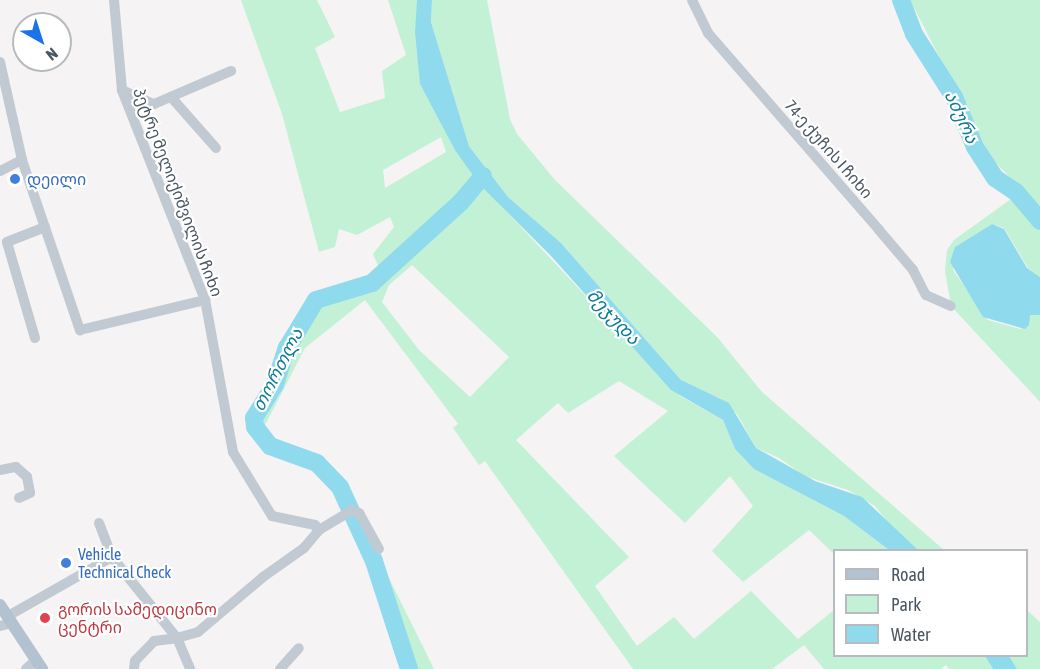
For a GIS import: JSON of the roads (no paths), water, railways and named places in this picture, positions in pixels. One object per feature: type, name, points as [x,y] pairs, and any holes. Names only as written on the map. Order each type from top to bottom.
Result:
[{"type":"main road","points":[[0,604],[6,622],[39,665]]},
{"type":"street","name":"პეტრე მელიქიშვილის ჩიხი","points":[[114,0],[122,90],[205,300],[233,452],[272,516],[317,528]]},
{"type":"street","name":"74-ე ქუჩის I ჩიხი","points":[[692,0],[708,33],[913,270],[926,295],[951,306]]},
{"type":"street","points":[[0,62],[22,160],[81,330],[205,300]]},
{"type":"street","points":[[122,90],[154,104],[231,72]]},
{"type":"street","points":[[171,97],[216,147]]},
{"type":"street","points":[[0,171],[22,160]]},
{"type":"street","points":[[35,338],[7,243],[45,227]]},
{"type":"street","points":[[0,470],[16,467],[27,477],[30,493],[19,498]]},
{"type":"street","points":[[134,669],[135,661],[154,641],[198,632],[262,577],[304,548],[317,528],[349,511],[360,513],[379,549]]},
{"type":"street","points":[[99,523],[112,557],[177,638],[190,669]]},
{"type":"street","points":[[6,622],[112,557]]},
{"type":"street","points":[[280,669],[299,648]]},
{"type":"street","points":[[26,669],[39,665]]},
{"type":"water","name":"მეჯუდა","points":[[417,0],[432,0],[431,22],[469,146],[508,197],[561,243],[681,380],[729,403],[756,448],[815,481],[862,497],[917,549],[888,549],[844,516],[754,469],[735,449],[723,420],[671,390],[551,256],[479,184],[455,150],[420,84],[415,32]]},
{"type":"water","points":[[992,224],[1004,229],[1027,268],[1040,277],[1040,315],[1030,315],[1029,325],[1025,329],[983,317],[950,262],[955,247]]},
{"type":"water","points":[[986,657],[1010,657],[1017,669],[993,669]]},
{"type":"waterway","name":"აძურა","points":[[901,0],[914,34],[954,97],[975,147],[995,178],[1016,192],[1040,221]]},
{"type":"waterway","name":"თორთლა","points":[[409,669],[374,561],[340,487],[317,463],[270,446],[255,427],[254,418],[275,384],[287,348],[316,300],[372,283],[461,202],[483,176]]},
{"type":"place","name":"დეილი","points":[[15,179]]},
{"type":"place","name":"Vehicle Technical Check","points":[[66,563]]},
{"type":"place","name":"გორის სამედიცინო ცენტრი","points":[[45,618]]}]
